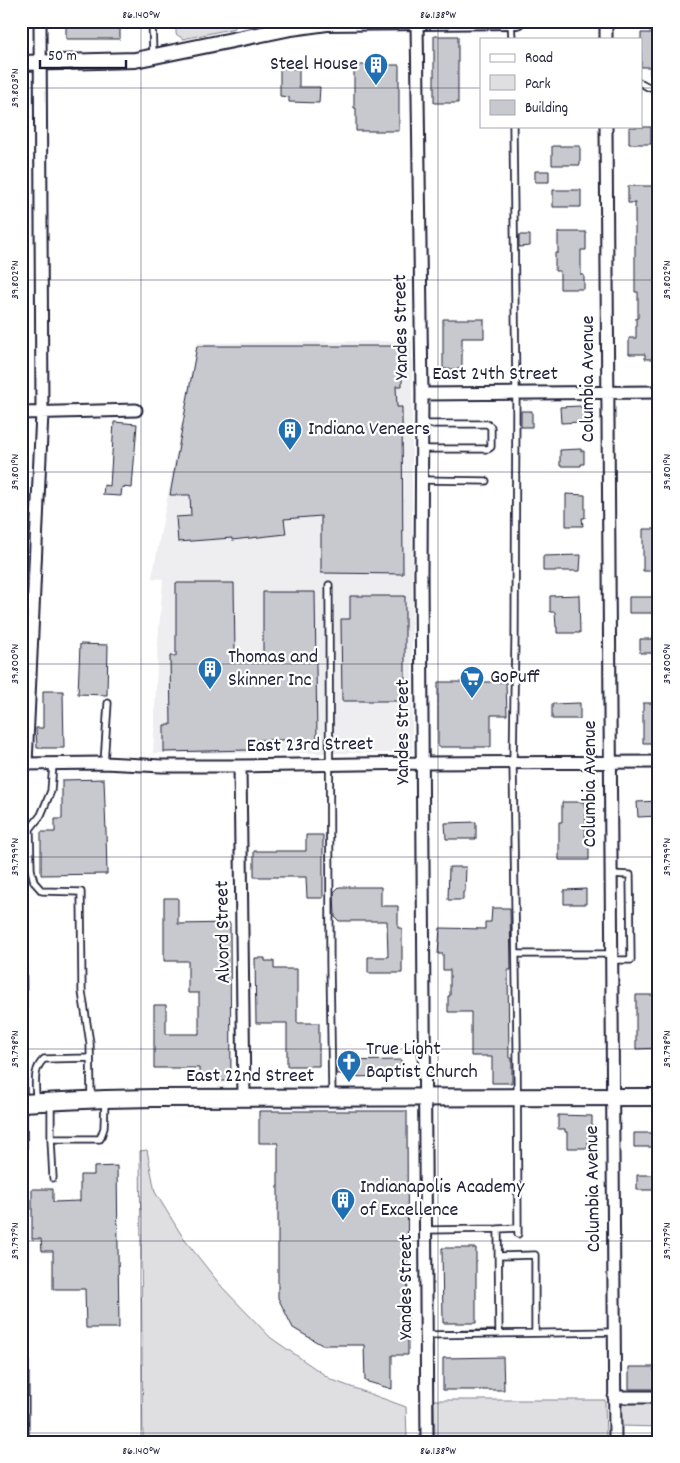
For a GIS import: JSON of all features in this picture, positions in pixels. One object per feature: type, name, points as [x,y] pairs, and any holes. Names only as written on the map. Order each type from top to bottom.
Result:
[{"type":"main road","name":"East 22nd Street","points":[[33,1103],[98,1099],[659,1097]]},
{"type":"street","points":[[23,766],[42,412],[40,21]]},
{"type":"street","points":[[21,63],[124,61],[153,57],[313,24],[517,21]]},
{"type":"street","points":[[606,21],[606,38]]},
{"type":"street","name":"Yandes Street","points":[[417,22],[422,394],[422,763],[427,1442]]},
{"type":"street","name":"Columbia Avenue","points":[[606,128],[615,1442]]},
{"type":"street","name":"East 24th Street","points":[[422,394],[659,392]]},
{"type":"street","points":[[21,413],[136,410]]},
{"type":"street","name":"East 23rd Street","points":[[23,766],[52,764],[240,766],[659,762]]},
{"type":"street","name":"Alvord Street","points":[[240,766],[244,1098]]},
{"type":"street","points":[[614,1397],[659,1397]]},
{"type":"lane","points":[[152,21],[153,57]]},
{"type":"lane","points":[[511,21],[512,38]]},
{"type":"lane","points":[[642,84],[648,87],[659,87]]},
{"type":"lane","points":[[426,1230],[498,1229],[518,1231],[513,763],[516,393],[513,128]]},
{"type":"lane","points":[[422,424],[487,424],[491,427],[491,447],[488,449],[422,449]]},
{"type":"lane","points":[[422,480],[486,480]]},
{"type":"lane","points":[[330,584],[332,1098]]},
{"type":"lane","points":[[104,764],[108,702]]},
{"type":"lane","points":[[51,1139],[100,1139],[104,1128],[90,1058],[90,1043],[82,992],[81,892],[42,890],[34,882],[31,869],[30,829],[41,815],[51,791],[52,764]]},
{"type":"lane","points":[[23,766],[22,795],[33,1103],[25,1442]]},
{"type":"lane","points":[[516,954],[611,957],[631,960],[630,875],[610,874]]},
{"type":"lane","points":[[53,1178],[51,1139],[33,1103],[38,1064],[44,1059],[90,1058]]},
{"type":"lane","points":[[498,1229],[499,1334]]},
{"type":"lane","points":[[499,1256],[535,1255],[534,1333]]},
{"type":"lane","points":[[426,1335],[614,1332]]},
{"type":"shaded area","points":[[412,341],[412,753],[153,753],[163,579],[152,578],[197,343]]},
{"type":"green space","points":[[176,21],[238,21],[235,28],[183,39],[176,34]]},
{"type":"green space","points":[[147,1150],[155,1192],[184,1239],[222,1287],[271,1338],[332,1380],[406,1407],[407,1439],[298,1440],[284,1442],[143,1442],[140,1151]]},
{"type":"green space","points":[[434,1400],[605,1400],[606,1442],[435,1442]]},
{"type":"green space","points":[[624,1402],[659,1403],[659,1427],[621,1426],[620,1411]]},
{"type":"building","points":[[66,21],[120,21],[120,39],[66,39]]},
{"type":"building","points":[[641,33],[659,33],[659,75],[650,75],[650,67],[642,67]]},
{"type":"building","points":[[434,36],[458,36],[458,103],[434,103]]},
{"type":"building","name":"Steel House","points":[[354,65],[399,65],[399,131],[356,131]]},
{"type":"building","points":[[280,68],[299,69],[299,87],[320,87],[319,103],[289,102],[289,97],[280,96]]},
{"type":"building","points":[[651,127],[651,144],[629,144],[629,128]]},
{"type":"building","points":[[552,146],[580,146],[580,165],[552,165]]},
{"type":"building","points":[[535,171],[549,171],[549,182],[535,182]]},
{"type":"building","points":[[628,186],[659,186],[659,359],[645,359],[645,354],[629,354],[629,338],[636,338],[638,292],[635,292],[635,203],[628,203]]},
{"type":"building","points":[[553,190],[581,190],[581,207],[553,207]]},
{"type":"building","points":[[558,232],[586,232],[586,250],[581,250],[581,275],[584,275],[584,289],[560,289],[560,271],[555,271],[555,253],[558,253]]},
{"type":"building","points":[[519,235],[530,235],[530,246],[519,247]]},
{"type":"building","points":[[443,319],[484,319],[484,338],[462,338],[462,369],[443,369]]},
{"type":"building","name":"Indiana Veneers","points":[[197,346],[402,346],[402,386],[396,386],[397,407],[402,407],[403,574],[321,573],[321,516],[284,519],[286,534],[232,540],[232,538],[178,542],[176,517],[191,516],[190,495],[170,495]]},
{"type":"building","points":[[580,406],[584,408],[584,420],[581,422],[561,423],[560,407]]},
{"type":"building","points":[[521,411],[532,411],[532,427],[521,427]]},
{"type":"building","points":[[114,422],[137,424],[132,488],[122,487],[121,496],[103,495],[104,485],[110,486]]},
{"type":"building","points":[[581,449],[581,451],[584,451],[584,464],[581,464],[581,466],[560,466],[560,450]]},
{"type":"building","points":[[566,494],[585,495],[585,518],[582,518],[583,526],[566,526]]},
{"type":"building","points":[[643,529],[659,529],[659,571],[643,571]]},
{"type":"building","points":[[581,555],[580,571],[543,571],[543,556]]},
{"type":"building","points":[[176,583],[234,583],[235,655],[263,655],[263,592],[315,592],[317,740],[250,740],[250,750],[164,752],[164,725],[171,725],[170,656],[176,656]]},
{"type":"building","points":[[579,595],[580,633],[557,633],[555,612],[550,612],[550,596]]},
{"type":"building","points":[[350,596],[405,596],[405,701],[342,701],[341,619],[350,619]]},
{"type":"building","points":[[629,597],[658,597],[658,613],[629,613]]},
{"type":"building","points":[[640,639],[659,639],[659,653],[640,653]]},
{"type":"building","points":[[80,644],[108,645],[107,695],[78,694]]},
{"type":"building","name":"GoPuff","points":[[438,682],[506,682],[507,715],[491,715],[491,747],[438,747]]},
{"type":"building","points":[[43,691],[63,691],[64,748],[37,748],[36,728],[43,728]]},
{"type":"building","points":[[580,703],[580,719],[552,719],[552,704]]},
{"type":"building","points":[[643,703],[659,703],[659,743],[643,743]]},
{"type":"building","points":[[104,779],[107,874],[41,875],[41,832],[55,832],[55,819],[62,819],[62,780]]},
{"type":"building","points":[[659,801],[659,816],[638,817],[637,802]]},
{"type":"building","points":[[562,802],[584,802],[584,806],[586,806],[585,843],[589,843],[589,860],[559,860],[559,822],[562,822]]},
{"type":"building","points":[[476,822],[476,839],[446,839],[445,823]]},
{"type":"building","points":[[306,835],[323,835],[323,898],[307,898],[306,877],[254,877],[254,851],[306,851]]},
{"type":"building","points":[[449,867],[466,867],[463,900],[448,900]]},
{"type":"building","points":[[339,887],[381,887],[381,906],[398,906],[398,928],[402,928],[402,973],[368,973],[368,957],[388,957],[387,921],[339,921],[335,917],[334,892]]},
{"type":"building","points":[[586,889],[586,904],[564,904],[564,890]]},
{"type":"building","points":[[164,898],[178,898],[178,924],[230,923],[231,1081],[199,1081],[199,1068],[154,1068],[154,1005],[166,1005],[166,1034],[199,1034],[199,993],[188,993],[188,961],[164,961]]},
{"type":"building","points":[[492,908],[510,908],[511,970],[508,970],[509,1058],[512,1058],[512,1083],[492,1083],[492,1057],[471,1056],[471,1012],[448,1012],[450,970],[443,970],[443,954],[438,954],[440,928],[485,929],[485,922],[491,922]]},
{"type":"building","points":[[255,958],[265,958],[265,961],[274,961],[274,969],[297,969],[297,1023],[319,1023],[319,1066],[287,1066],[287,1023],[256,1023]]},
{"type":"building","points":[[636,995],[659,995],[659,1048],[636,1049]]},
{"type":"building","points":[[401,1060],[401,1076],[347,1077],[347,1074],[336,1074],[336,1061]]},
{"type":"building","name":"Indianapolis Academy of Excellence","points":[[259,1111],[407,1111],[408,1355],[392,1355],[392,1389],[365,1381],[364,1345],[322,1345],[293,1328],[278,1298],[278,1143],[259,1143]]},
{"type":"building","points":[[558,1115],[592,1116],[592,1128],[588,1129],[588,1148],[567,1148],[567,1132],[565,1132],[565,1129],[558,1129]]},
{"type":"building","points":[[634,1133],[659,1133],[659,1147],[634,1147]]},
{"type":"building","points":[[117,1166],[119,1328],[86,1328],[85,1289],[53,1289],[53,1251],[42,1251],[41,1239],[32,1239],[32,1189],[53,1189],[53,1202],[80,1201],[80,1175],[94,1175],[94,1167]]},
{"type":"building","points":[[637,1175],[659,1175],[659,1190],[637,1190]]},
{"type":"building","points":[[442,1248],[476,1248],[476,1323],[443,1323]]},
{"type":"building","points":[[503,1357],[504,1390],[443,1390],[443,1358]]},
{"type":"building","points":[[629,1367],[654,1367],[654,1372],[659,1372],[659,1389],[629,1389]]},
{"type":"place","name":"Steel House","points":[[376,86]]},
{"type":"place","name":"Indiana Veneers","points":[[290,451]]},
{"type":"place","name":"Thomas and Skinner Inc","points":[[210,690]]},
{"type":"place","name":"GoPuff","points":[[472,699]]},
{"type":"place","name":"True Light Baptist Church","points":[[349,1083]]},
{"type":"place","name":"Indianapolis Academy of Excellence","points":[[343,1221]]}]
